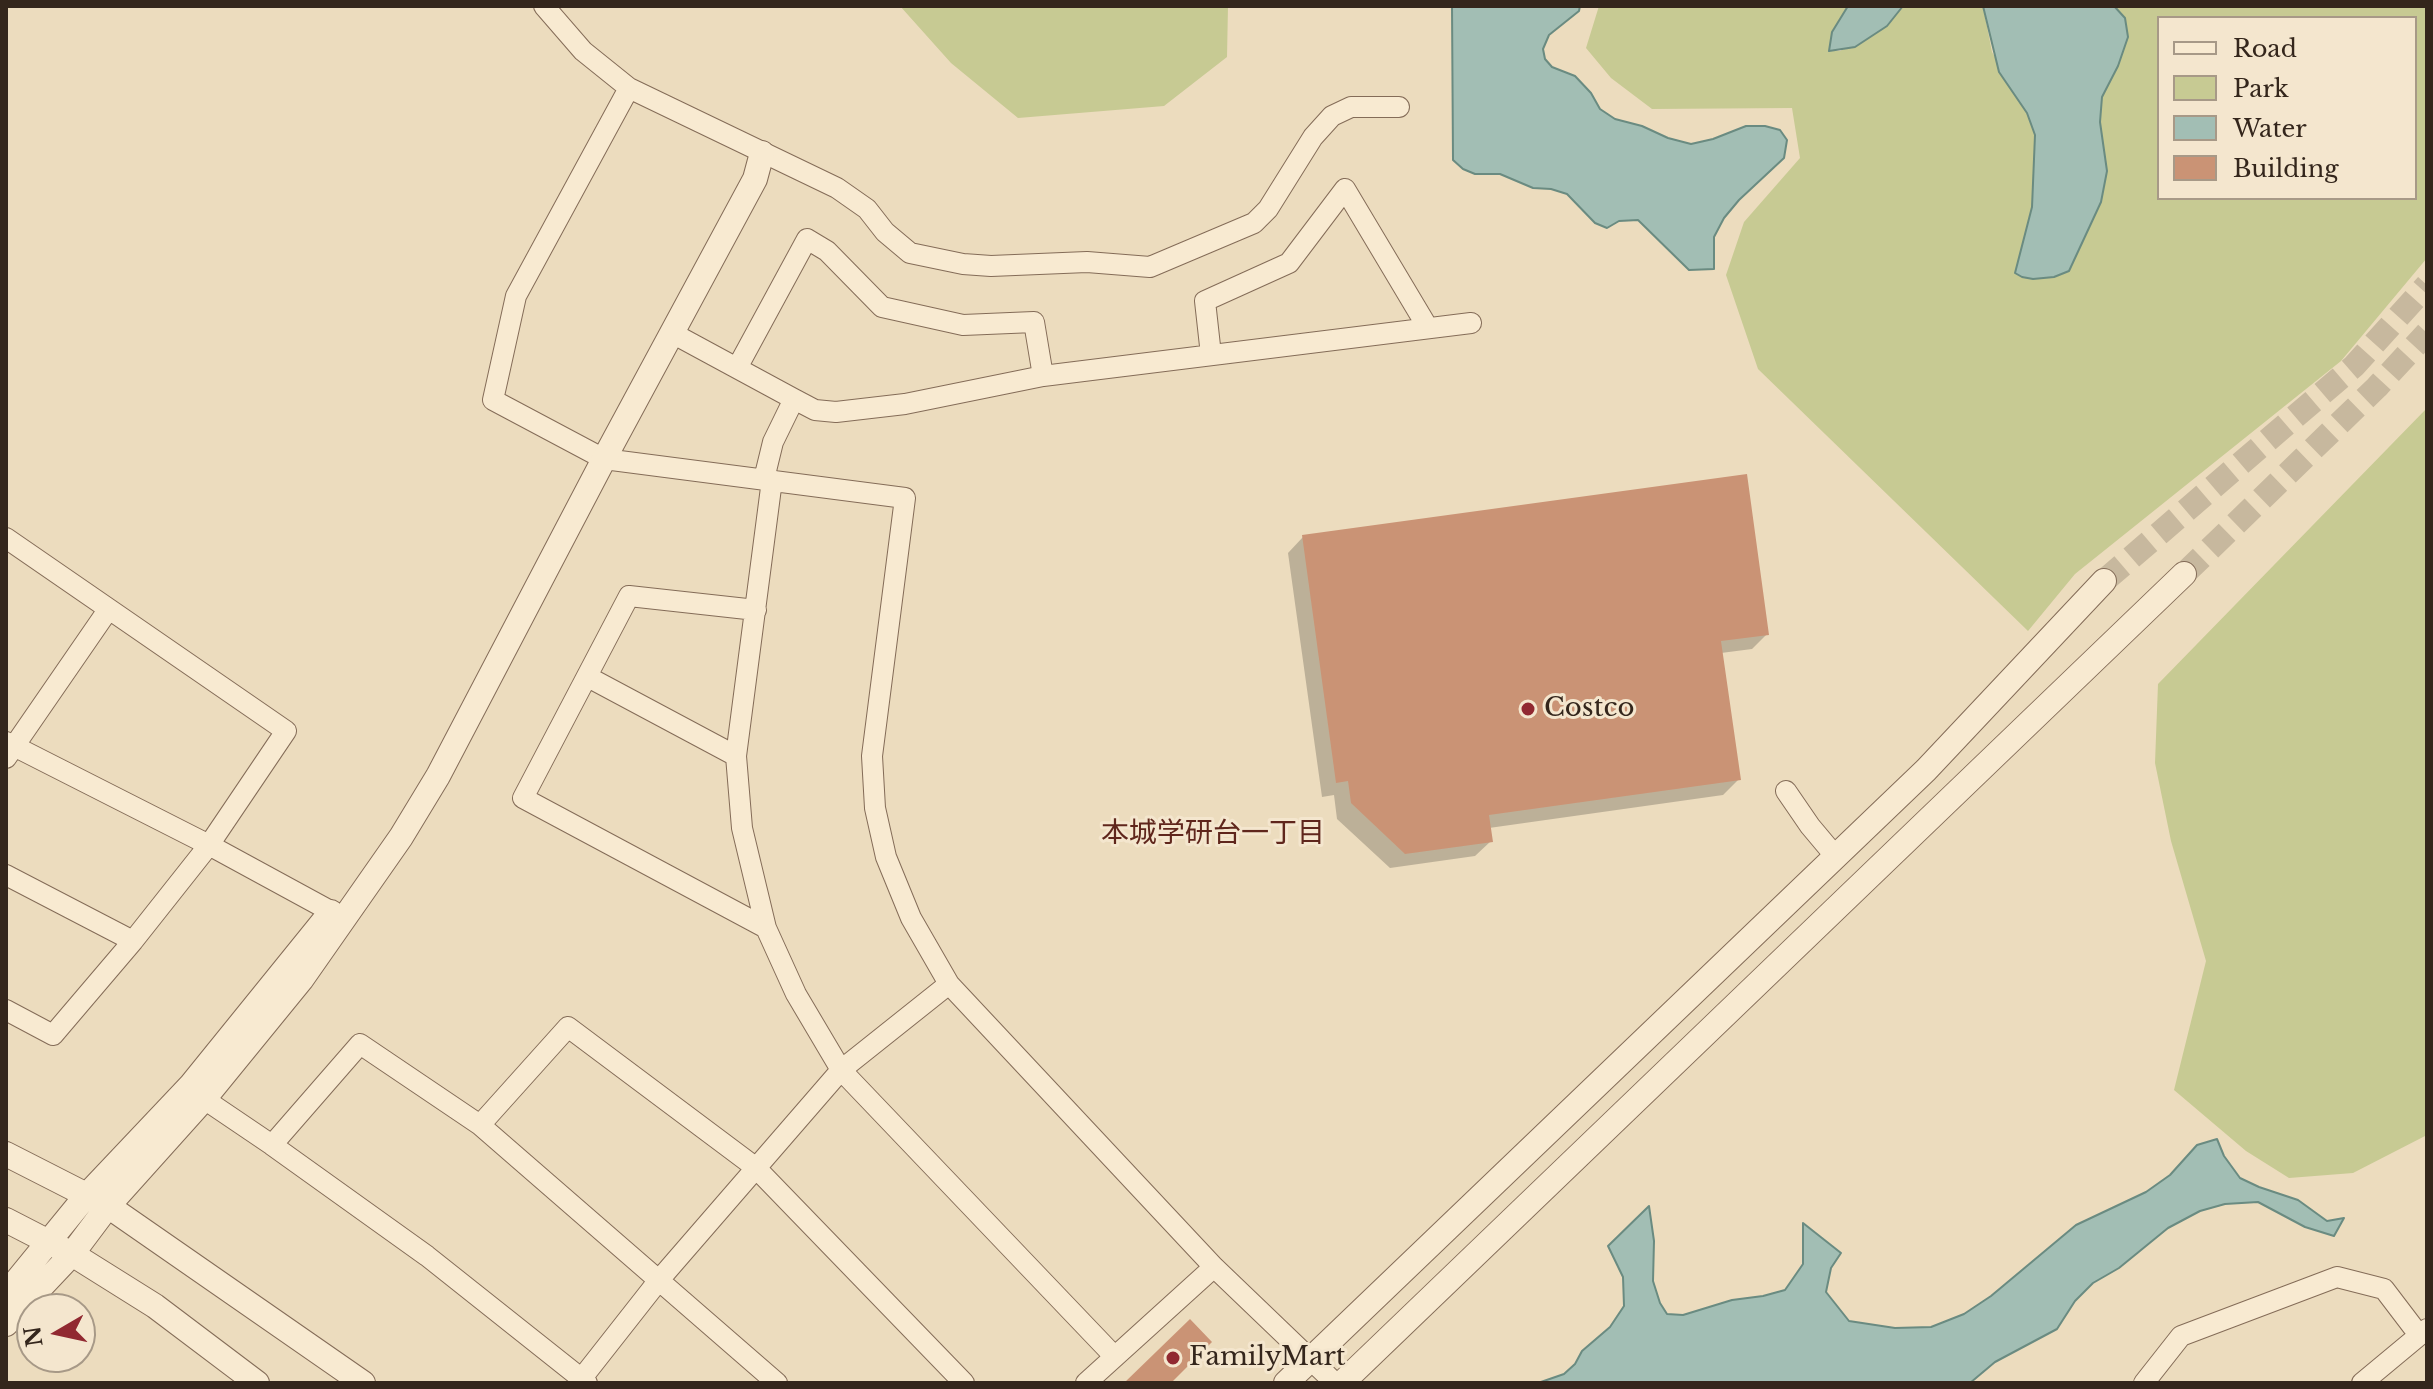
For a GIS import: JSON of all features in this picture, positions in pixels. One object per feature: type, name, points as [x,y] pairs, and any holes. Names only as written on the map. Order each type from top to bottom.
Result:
[{"type":"street","points":[[544,6],[583,51],[629,88],[837,188],[867,209],[885,232],[910,253],[963,264],[991,266],[1087,262],[1150,267],[1254,223],[1268,209],[1313,137],[1332,116],[1351,107],[1399,107]]},
{"type":"street","points":[[629,88],[516,296],[493,400],[598,456],[905,498],[872,756],[875,808],[886,857],[911,918],[949,984],[1214,1267],[1335,1383]]},
{"type":"street","points":[[598,456],[672,333],[755,179],[762,153]]},
{"type":"street","points":[[6,1324],[72,1254],[97,1201],[191,1085],[338,915],[438,776],[742,172],[762,153]]},
{"type":"street","points":[[1211,355],[1205,301],[1289,263],[1345,189],[1428,328]]},
{"type":"street","points":[[737,368],[807,239],[827,251],[882,307],[963,325],[1034,322],[1043,376]]},
{"type":"street","points":[[672,333],[815,410],[836,412],[905,404],[1043,376],[1471,323]]},
{"type":"street","points":[[794,399],[773,442],[756,610],[736,756],[742,828],[766,928],[796,994],[841,1070],[1114,1356]]},
{"type":"street","points":[[6,538],[286,731],[209,845],[53,1035],[6,1010]]},
{"type":"street","points":[[1342,1383],[2184,574]]},
{"type":"street","points":[[1286,1383],[1926,770],[2104,581]]},
{"type":"street","points":[[756,610],[629,596],[523,798],[766,928]]},
{"type":"street","points":[[108,610],[8,749],[209,845],[338,915]]},
{"type":"street","points":[[588,677],[736,756]]},
{"type":"street","points":[[1786,791],[1810,826],[1862,882]]},
{"type":"street","points":[[6,875],[133,941]]},
{"type":"street","points":[[6,1294],[49,1243],[204,1099],[301,980],[338,915]]},
{"type":"street","points":[[204,1099],[427,1256],[584,1381],[659,1280],[841,1070],[949,984]]},
{"type":"street","points":[[480,1125],[568,1027],[755,1167],[964,1383]]},
{"type":"street","points":[[272,1145],[360,1044],[480,1125],[777,1383]]},
{"type":"street","points":[[1615,1069],[1640,1094]]},
{"type":"street","points":[[6,1154],[97,1201],[363,1383]]},
{"type":"street","points":[[6,1220],[72,1254],[155,1306],[257,1383]]},
{"type":"street","points":[[1086,1383],[1214,1267]]},
{"type":"street","points":[[2144,1383],[2181,1336],[2337,1277],[2384,1289],[2423,1332],[2362,1383]]},
{"type":"green space","points":[[900,6],[1228,6],[1227,57],[1164,106],[1018,118],[951,63]]},
{"type":"green space","points":[[1599,6],[1848,6],[1832,32],[1830,51],[1840,51],[1887,26],[1903,6],[1983,6],[1992,52],[2027,113],[2035,135],[2032,207],[2015,272],[2033,279],[2054,277],[2069,271],[2101,202],[2107,171],[2100,122],[2102,97],[2118,66],[2124,18],[2114,6],[2427,6],[2427,258],[2341,361],[2075,574],[2028,631],[1758,369],[1726,275],[1744,222],[1800,158],[1792,108],[1652,109],[1611,78],[1586,48]]},
{"type":"green space","points":[[2427,408],[2427,1135],[2353,1173],[2289,1178],[2246,1151],[2174,1090],[2206,961],[2171,841],[2155,763],[2158,684]]},
{"type":"water","points":[[1452,6],[1580,6],[1579,11],[1549,35],[1543,49],[1545,59],[1552,67],[1575,76],[1591,93],[1600,109],[1615,119],[1691,144],[1746,126],[1780,130],[1787,140],[1784,158],[1724,218],[1714,237],[1714,269],[1689,270],[1638,220],[1619,221],[1607,228],[1595,223],[1567,194],[1533,188],[1500,174],[1475,174],[1453,160]]},
{"type":"water","points":[[1848,6],[1903,6],[1887,26],[1855,47],[1829,51],[1832,32]]},
{"type":"water","points":[[1983,6],[2114,6],[2125,18],[2128,37],[2102,97],[2100,122],[2107,171],[2101,202],[2069,271],[2054,277],[2033,279],[2015,273],[2032,207],[2035,135],[2027,113],[1999,72]]},
{"type":"water","points":[[2217,1139],[2224,1156],[2240,1178],[2298,1200],[2327,1221],[2344,1218],[2334,1236],[2305,1227],[2258,1202],[2225,1204],[2200,1211],[2168,1228],[2119,1268],[2093,1283],[2075,1301],[2057,1329],[1995,1362],[1970,1383],[1538,1383],[1564,1374],[1575,1364],[1582,1351],[1610,1327],[1624,1306],[1623,1277],[1608,1246],[1649,1206],[1654,1241],[1653,1281],[1667,1314],[1683,1315],[1732,1300],[1785,1290],[1803,1264],[1803,1223],[1841,1253],[1831,1268],[1826,1292],[1849,1321],[1895,1328],[1931,1327],[1964,1314],[1991,1296],[2076,1225],[2146,1192],[2170,1175],[2197,1145]]},
{"type":"building","name":"Costco","points":[[1747,474],[1769,635],[1721,641],[1741,780],[1489,815],[1493,842],[1405,854],[1351,803],[1348,781],[1336,783],[1302,535]]},
{"type":"building","name":"FamilyMart","points":[[1190,1319],[1212,1342],[1171,1383],[1124,1383]]},
{"type":"tunnel","points":[[2104,581],[2354,366],[2427,285]]},
{"type":"tunnel","points":[[2184,574],[2377,387],[2427,333]]},
{"type":"place","name":"Costco","points":[[1528,709]]},
{"type":"place","name":"FamilyMart","points":[[1173,1358]]},
{"type":"district","name":"本城学研台一丁目","points":[[1213,834]]}]
